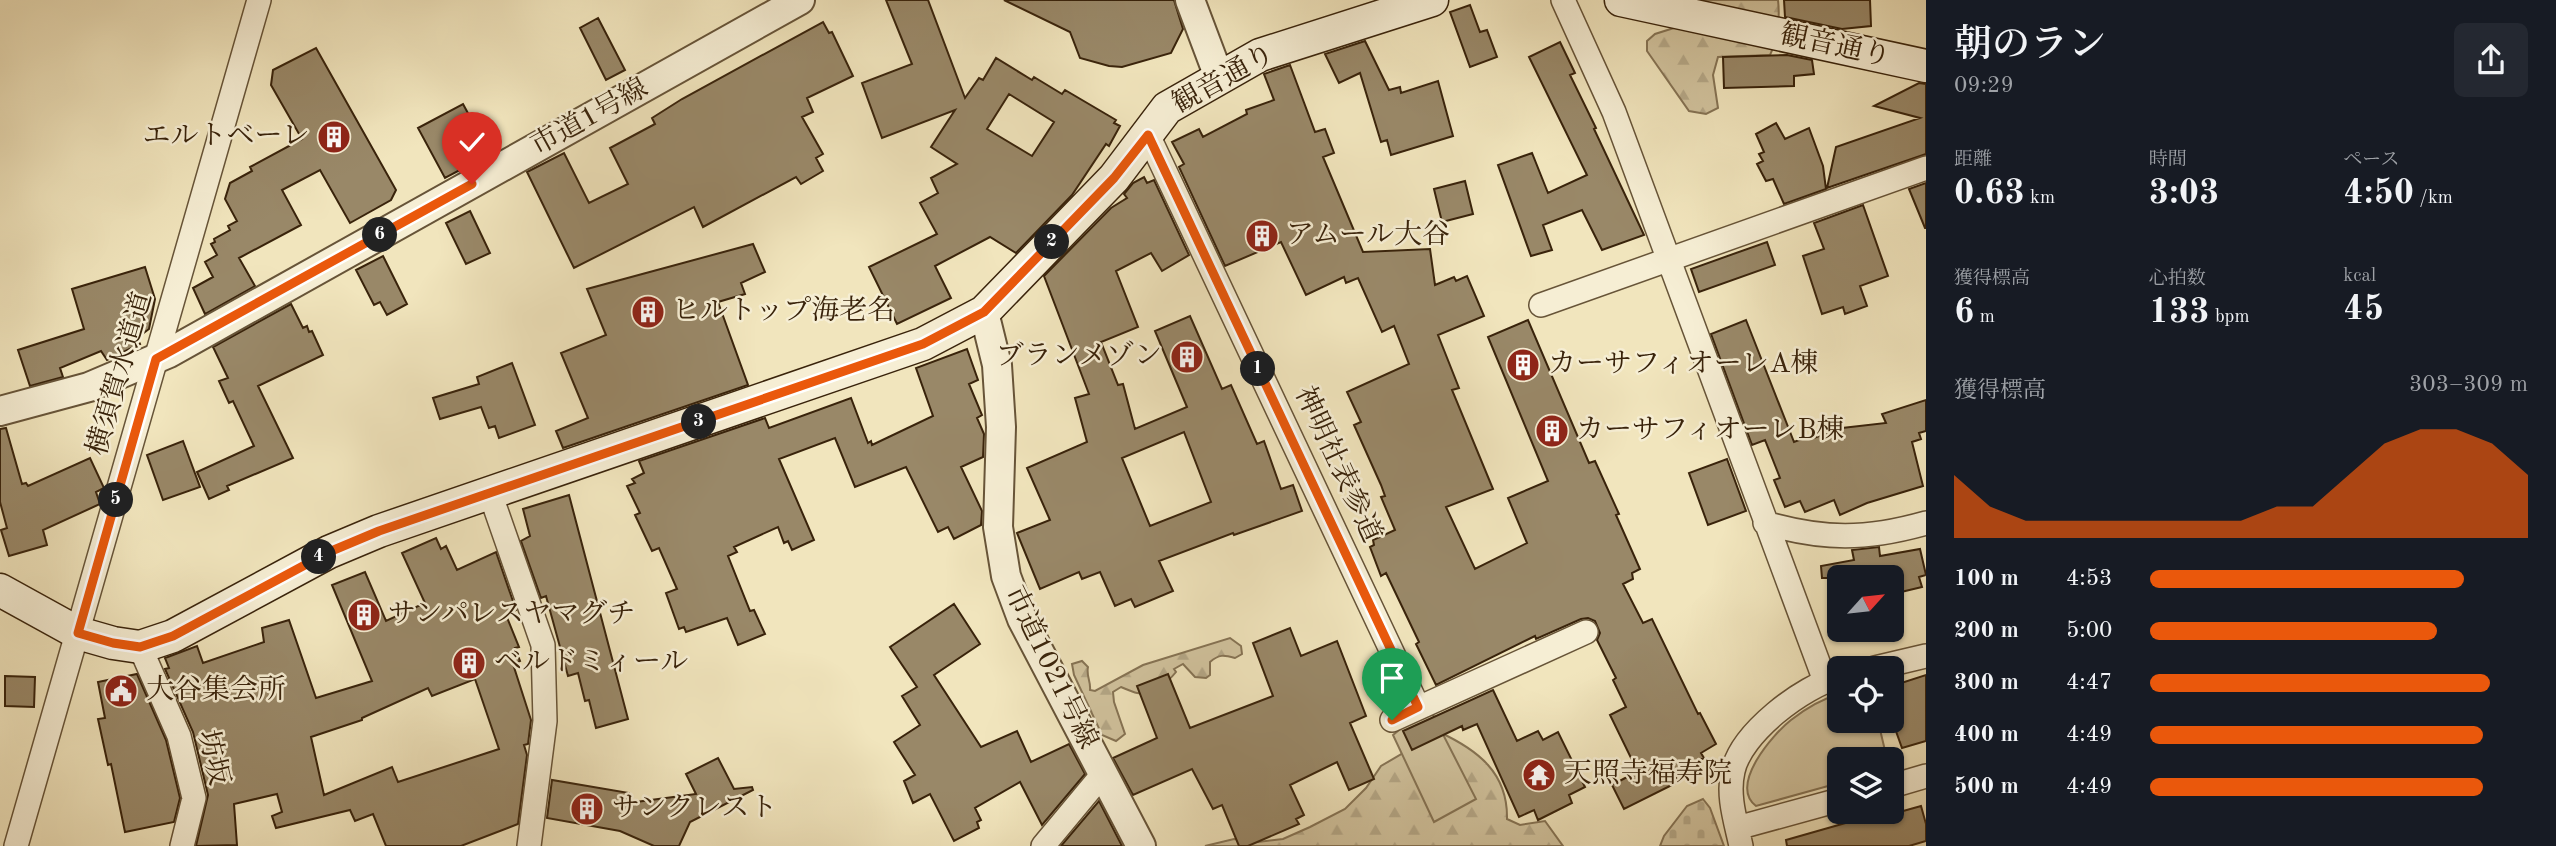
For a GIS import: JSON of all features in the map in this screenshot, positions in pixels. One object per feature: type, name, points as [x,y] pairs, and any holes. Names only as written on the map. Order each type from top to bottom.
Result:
[{"type":"main road","name":"観音通り","points":[[0,590],[78,633],[140,647],[173,636],[329,552],[379,531],[923,344],[984,312],[1114,178],[1167,107],[1260,55],[1432,0]]},
{"type":"main road","name":"観音通り","points":[[1621,0],[1926,66]]},
{"type":"street","name":"横須賀水道道","points":[[16,846],[259,0]]},
{"type":"street","name":"市道1号線","points":[[0,411],[89,387],[156,359],[800,0]]},
{"type":"street","points":[[1190,0],[1219,77]]},
{"type":"street","points":[[1563,0],[1614,111],[1765,523],[1827,667]]},
{"type":"street","name":"神明社表参道","points":[[1148,135],[1418,707]]},
{"type":"street","points":[[1541,305],[1926,168]]},
{"type":"street","name":"市道1021号線","points":[[984,312],[997,365],[1001,427],[998,527],[1006,576],[1022,619],[1141,846]]},
{"type":"street","points":[[490,493],[543,645],[545,720],[529,846]]},
{"type":"street","points":[[1765,523],[1797,532],[1864,537],[1926,523]]},
{"type":"street","points":[[1392,720],[1586,632]]},
{"type":"street","name":"坊坂","points":[[140,647],[179,736],[194,798],[182,846]]},
{"type":"street","points":[[1904,661],[1926,656]]},
{"type":"street","points":[[1827,682],[1791,701],[1755,734],[1733,769],[1731,793],[1739,837],[1827,804]]},
{"type":"street","points":[[1042,846],[1102,775]]},
{"type":"street","points":[[1904,782],[1926,776]]},
{"type":"green space","points":[[1646,0],[1778,0],[1778,28],[1773,49],[1770,55],[1718,57],[1713,75],[1718,108],[1706,114],[1689,111],[1647,51],[1647,41],[1655,34],[1677,27]]},
{"type":"green space","points":[[1230,638],[1241,646],[1242,654],[1235,658],[1222,656],[1213,659],[1210,662],[1210,675],[1206,678],[1195,677],[1183,664],[1174,669],[1176,672],[1168,680],[1148,692],[1137,693],[1121,687],[1113,692],[1125,734],[1116,741],[1102,735],[1074,675],[1072,664],[1082,661],[1088,667],[1090,690],[1095,691],[1143,665]]},
{"type":"green space","points":[[1827,699],[1827,733],[1881,733],[1884,747],[1827,747],[1827,786],[1756,806],[1749,797],[1747,786],[1750,774],[1764,748],[1796,716]]},
{"type":"green space","points":[[1430,709],[1476,799],[1434,822],[1393,735],[1420,713]]},
{"type":"green space","points":[[1439,732],[1478,755],[1488,765],[1502,789],[1507,819],[1520,825],[1545,821],[1563,846],[1205,846],[1234,839],[1258,842],[1283,839],[1310,827],[1345,809],[1366,788],[1381,766]]},
{"type":"green space","points":[[1703,799],[1710,808],[1724,846],[1660,846],[1664,836],[1687,806]]},
{"type":"building","points":[[886,0],[928,0],[965,98],[979,78],[983,80],[996,58],[1062,94],[1065,90],[1116,120],[1114,123],[1120,126],[1109,146],[1106,144],[1072,195],[1016,253],[990,237],[935,266],[951,298],[897,324],[869,267],[937,234],[920,203],[938,193],[931,178],[957,164],[931,147],[955,110],[882,138],[862,83],[912,64]],"holes":[[[1009,94],[1054,122],[1032,156],[987,129]]]},
{"type":"building","points":[[1004,0],[1174,0],[1183,29],[1171,53],[1122,67],[1109,66],[1080,58],[1070,32]]},
{"type":"building","points":[[1784,0],[1870,0],[1871,26],[1842,29],[1785,17]]},
{"type":"building","points":[[1470,5],[1480,32],[1487,30],[1497,57],[1470,67],[1450,12]]},
{"type":"building","points":[[598,18],[625,70],[606,80],[580,28]]},
{"type":"building","points":[[823,22],[829,33],[832,32],[853,76],[807,98],[813,112],[802,117],[823,154],[816,158],[823,171],[801,184],[796,177],[703,227],[694,207],[574,268],[527,172],[564,153],[589,203],[628,184],[610,148],[655,124],[652,118],[682,99]]},
{"type":"building","points":[[1365,41],[1389,90],[1400,87],[1401,93],[1438,81],[1453,136],[1391,155],[1387,140],[1381,142],[1360,73],[1339,83],[1325,54]]},
{"type":"building","points":[[1560,42],[1575,73],[1570,75],[1644,235],[1602,250],[1582,210],[1543,225],[1552,250],[1531,256],[1498,165],[1532,153],[1548,193],[1587,175],[1529,57]]},
{"type":"building","points":[[316,48],[396,190],[391,200],[350,223],[320,170],[282,190],[301,225],[239,258],[255,286],[205,314],[193,288],[213,277],[205,262],[217,255],[211,244],[215,242],[214,239],[230,230],[228,226],[237,221],[225,199],[230,183],[252,171],[250,167],[302,139],[271,85],[273,70]]},
{"type":"building","points":[[1787,55],[1812,60],[1814,74],[1794,76],[1794,86],[1724,88],[1723,57]]},
{"type":"building","points":[[1290,65],[1315,132],[1325,129],[1334,153],[1323,157],[1363,252],[1430,249],[1435,285],[1454,277],[1456,281],[1467,276],[1484,316],[1438,335],[1459,388],[1452,390],[1493,489],[1446,507],[1475,569],[1527,543],[1508,498],[1548,481],[1488,337],[1528,320],[1589,463],[1595,461],[1619,514],[1616,515],[1640,569],[1632,573],[1633,579],[1623,584],[1643,623],[1652,619],[1698,714],[1700,713],[1716,744],[1701,753],[1704,758],[1674,773],[1678,782],[1624,809],[1612,785],[1629,776],[1624,766],[1633,762],[1610,715],[1626,707],[1613,680],[1616,678],[1597,640],[1600,633],[1595,621],[1581,619],[1536,639],[1535,636],[1436,685],[1386,573],[1381,576],[1370,547],[1374,545],[1373,540],[1395,530],[1381,497],[1385,496],[1381,485],[1354,425],[1361,422],[1347,392],[1409,364],[1394,326],[1382,332],[1358,278],[1346,283],[1344,277],[1306,295],[1281,242],[1225,266],[1179,167],[1184,164],[1172,142],[1199,129],[1203,137],[1247,114],[1246,110],[1274,100],[1264,74]]},
{"type":"building","points":[[1919,83],[1926,84],[1926,154],[1827,188],[1836,147],[1920,118],[1874,106]]},
{"type":"building","points":[[463,104],[490,154],[445,178],[418,128]]},
{"type":"building","points":[[1776,123],[1785,139],[1809,128],[1823,166],[1826,189],[1784,204],[1773,179],[1766,181],[1757,164],[1763,161],[1759,154],[1764,152],[1756,134]]},
{"type":"building","points":[[1144,177],[1147,183],[1154,180],[1189,255],[1162,271],[1151,253],[1116,271],[1138,327],[1101,342],[1118,385],[1123,384],[1135,429],[1187,407],[1155,331],[1190,316],[1222,389],[1231,385],[1257,444],[1264,441],[1281,489],[1293,485],[1302,511],[1159,561],[1173,591],[1135,607],[1131,599],[1115,606],[1100,572],[1082,579],[1079,572],[1040,589],[1017,533],[1050,520],[1027,468],[1087,442],[1075,398],[1089,394],[1044,276],[1111,208],[1127,198],[1124,194],[1133,183]],"holes":[[[1184,432],[1211,502],[1150,526],[1122,458]]]},
{"type":"building","points":[[1465,181],[1473,214],[1442,222],[1434,189]]},
{"type":"building","points":[[1926,183],[1926,228],[1925,228],[1909,189]]},
{"type":"building","points":[[1863,205],[1888,276],[1860,286],[1867,306],[1845,314],[1843,307],[1822,314],[1803,256],[1824,249],[1814,223]]},
{"type":"building","points":[[470,211],[490,253],[466,264],[446,223]]},
{"type":"building","points":[[1767,242],[1775,265],[1699,292],[1691,269]]},
{"type":"building","points":[[753,244],[765,272],[741,283],[745,294],[718,302],[748,385],[563,448],[556,431],[588,418],[561,353],[606,335],[587,289]]},
{"type":"building","points":[[383,256],[407,304],[387,315],[380,302],[374,305],[356,270]]},
{"type":"building","points":[[145,267],[155,299],[149,329],[137,338],[140,344],[107,360],[101,351],[60,368],[63,377],[30,386],[18,350],[84,329],[72,289]]},
{"type":"building","points":[[291,304],[303,328],[307,326],[309,332],[312,331],[323,355],[258,386],[293,458],[227,486],[229,490],[209,499],[197,472],[254,446],[233,401],[229,403],[219,381],[228,378],[213,347]]},
{"type":"building","points":[[1746,320],[1794,442],[1842,428],[1886,423],[1882,414],[1926,400],[1926,431],[1919,433],[1921,439],[1912,442],[1923,486],[1867,503],[1840,515],[1834,500],[1805,512],[1800,501],[1785,507],[1774,480],[1780,478],[1765,440],[1752,445],[1711,334]]},
{"type":"building","points":[[967,349],[978,380],[969,384],[982,415],[977,418],[984,434],[983,457],[961,467],[982,511],[981,525],[954,539],[948,527],[938,532],[906,467],[855,487],[835,438],[779,459],[814,540],[792,550],[788,541],[784,543],[778,527],[734,547],[737,552],[728,556],[750,611],[754,610],[765,634],[738,645],[727,618],[686,632],[684,627],[679,629],[666,593],[677,589],[659,548],[652,551],[635,515],[640,513],[627,486],[635,483],[632,479],[644,473],[639,461],[765,418],[769,428],[851,398],[868,443],[871,441],[872,445],[933,416],[916,368]]},
{"type":"building","points":[[512,363],[535,425],[499,438],[495,426],[489,428],[481,407],[440,419],[433,398],[479,384],[477,377]]},
{"type":"building","points":[[6,428],[22,484],[26,483],[28,486],[90,458],[104,488],[96,492],[100,504],[43,530],[47,545],[9,556],[1,530],[7,528],[0,502],[0,429]]},
{"type":"building","points":[[183,441],[200,487],[163,500],[147,455]]},
{"type":"building","points":[[1727,459],[1746,511],[1708,525],[1689,473]]},
{"type":"building","points":[[569,495],[628,719],[596,728],[578,673],[568,676],[546,596],[541,598],[521,541],[530,536],[523,509]]},
{"type":"building","points":[[436,538],[441,549],[446,546],[457,570],[496,552],[516,610],[506,615],[519,647],[515,648],[520,661],[513,664],[531,720],[528,744],[524,745],[527,755],[518,824],[461,846],[386,846],[373,814],[355,821],[350,810],[276,828],[272,816],[282,812],[277,794],[234,804],[237,845],[196,846],[208,795],[193,732],[165,669],[169,668],[165,658],[197,646],[203,663],[264,642],[262,628],[289,620],[316,698],[372,681],[332,585],[365,572],[386,621],[425,603],[402,553]],"holes":[[[475,679],[499,749],[398,782],[392,767],[324,795],[311,737],[362,720],[428,688],[432,696]]]},
{"type":"building","points":[[1879,547],[1880,556],[1920,549],[1926,575],[1919,577],[1922,587],[1904,591],[1904,565],[1827,565],[1827,578],[1822,578],[1821,566],[1854,560],[1852,550]]},
{"type":"building","points":[[954,604],[980,644],[934,675],[981,747],[1017,731],[1031,762],[1069,744],[1085,774],[1042,825],[1020,782],[975,808],[981,820],[977,822],[979,828],[954,841],[930,794],[913,803],[904,781],[915,775],[894,742],[920,725],[902,696],[917,687],[890,647]]},
{"type":"building","points":[[1290,628],[1301,656],[1337,641],[1366,716],[1350,723],[1374,779],[1349,790],[1337,762],[1290,785],[1304,815],[1296,819],[1299,824],[1248,846],[1239,846],[1222,805],[1213,809],[1192,769],[1133,795],[1113,758],[1157,738],[1137,686],[1168,674],[1190,728],[1273,696],[1253,643]]},
{"type":"building","points":[[137,674],[166,740],[180,798],[174,822],[125,832],[111,764],[108,765],[98,719],[105,718],[98,682]]},
{"type":"building","points":[[1926,675],[1926,741],[1904,747],[1897,733],[1904,733],[1904,682]]},
{"type":"building","points":[[5,676],[35,677],[34,707],[5,706]]},
{"type":"building","name":"天照寺福寿院","points":[[1493,690],[1517,741],[1538,731],[1543,740],[1558,732],[1585,787],[1569,795],[1572,803],[1538,820],[1534,810],[1519,817],[1477,724],[1463,730],[1462,726],[1412,750],[1403,731]]},
{"type":"building","points":[[718,758],[734,789],[752,787],[753,790],[690,822],[679,846],[654,846],[620,831],[547,818],[552,780],[629,793],[628,803],[696,794],[686,774]]},
{"type":"building","points":[[1099,801],[1122,846],[1061,846]]},
{"type":"building","points":[[1921,806],[1926,824],[1926,841],[1909,846],[1787,846],[1786,840],[1842,824],[1904,824],[1904,811]]},
{"type":"place","name":"エルトベーレ","points":[[334,137]]},
{"type":"place","name":"アムール大谷","points":[[1262,236]]},
{"type":"place","name":"ヒルトップ海老名","points":[[648,312]]},
{"type":"place","name":"ブランメゾン","points":[[1187,357]]},
{"type":"place","name":"カーサフィオーレA棟","points":[[1523,365]]},
{"type":"place","name":"カーサフィオーレB棟","points":[[1552,431]]},
{"type":"place","name":"サンパレスヤマグチ","points":[[364,615]]},
{"type":"place","name":"ベルドミィール","points":[[469,663]]},
{"type":"place","name":"大谷集会所","points":[[121,691]]},
{"type":"place","name":"天照寺福寿院","points":[[1539,775]]},
{"type":"place","name":"サンクレスト","points":[[587,809]]},
{"type":"route","points":[[472,184],[156,359],[78,633],[140,647],[173,636],[329,552],[379,531],[923,344],[984,312],[1114,178],[1148,135],[1418,707],[1392,720]]}]
